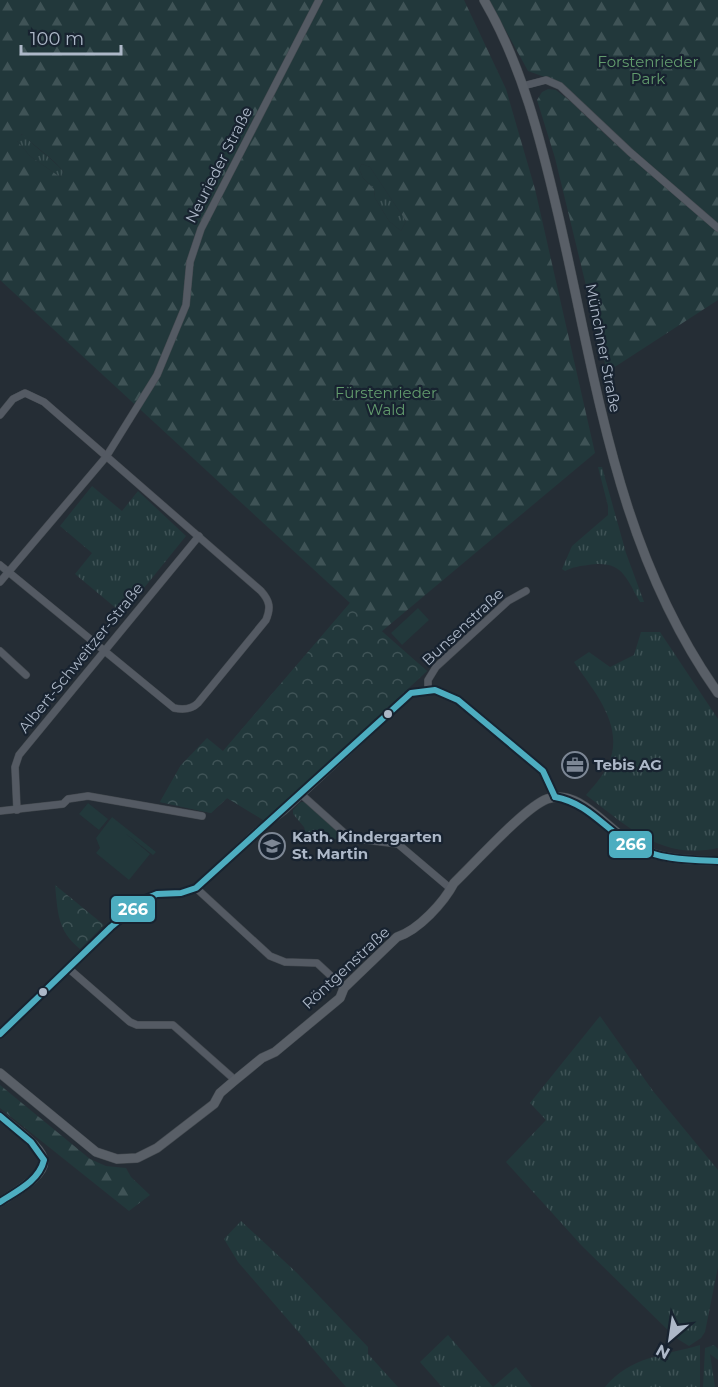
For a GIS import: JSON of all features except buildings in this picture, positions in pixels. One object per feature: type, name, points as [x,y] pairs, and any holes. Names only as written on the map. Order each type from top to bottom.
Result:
[{"type":"street","name":"Neurieder Straße","points":[[0,582],[106,457],[163,363],[186,305],[190,262],[201,229],[319,0]]},
{"type":"street","name":"Münchner Straße","points":[[484,0],[523,86],[544,151],[574,281],[599,408],[627,510],[648,567],[690,648],[718,693]]},
{"type":"street","points":[[523,86],[546,80],[560,86],[630,152],[718,228]]},
{"type":"street","points":[[0,416],[13,399],[25,393],[34,395],[199,536],[267,598],[270,610],[266,620],[254,636],[198,703],[185,709],[174,708],[0,565]]},
{"type":"street","name":"Albert-Schweitzer-Straße","points":[[17,810],[15,767],[19,755],[199,536]]},
{"type":"street","name":"Bunsenstraße","points":[[428,689],[428,680],[435,668],[508,601],[526,591]]},
{"type":"street","points":[[0,651],[26,675]]},
{"type":"street","points":[[0,1034],[111,927],[145,899],[157,894],[181,893],[196,888],[256,832],[268,826],[302,795],[407,695],[428,689],[442,692],[458,700],[543,771],[555,796],[577,802],[642,850],[684,859],[718,861]]},
{"type":"street","points":[[302,795],[350,838],[398,844],[450,890]]},
{"type":"street","points":[[0,811],[63,804],[68,799],[88,796],[202,816]]},
{"type":"street","name":"Röntgenstraße","points":[[0,1073],[106,1158],[127,1160],[157,1148],[214,1104],[220,1094],[235,1080],[297,1034],[339,998],[344,988],[398,937],[408,934],[454,883],[537,804],[555,796]]},
{"type":"street","points":[[196,888],[270,956],[285,962],[317,963],[344,988]]},
{"type":"street","points":[[69,968],[130,1022],[137,1025],[173,1025],[235,1080]]},
{"type":"street","points":[[0,1116],[39,1148],[44,1162],[39,1175],[32,1183],[0,1202]]},
{"type":"green space","name":"Fürstenrieder Wald","points":[[0,0],[464,0],[506,89],[535,189],[595,453],[381,632],[427,671],[265,821],[227,798],[211,813],[160,802],[181,765],[221,754],[350,603],[0,280]],"holes":[[[22,134],[60,167],[64,172],[60,177],[30,156],[17,141]],[[362,164],[370,167],[406,221],[401,231],[389,221],[375,198],[374,189],[363,178],[359,168]]]},
{"type":"green space","name":"Forstenrieder Park","points":[[489,0],[718,0],[718,223],[629,148],[561,83],[528,71]]},
{"type":"green space","name":"Forstenrieder Park","points":[[548,89],[556,90],[570,101],[610,139],[718,231],[718,300],[607,372],[555,158],[537,100],[542,92]]},
{"type":"green space","points":[[23,134],[64,172],[60,177],[30,156],[17,141],[17,138]]},
{"type":"green space","points":[[362,164],[370,167],[406,221],[401,231],[389,221],[375,198],[374,189],[363,178],[359,168]]},
{"type":"green space","points":[[598,467],[602,467],[626,553],[644,602],[640,602],[621,572],[608,565],[579,566],[565,571],[562,569],[572,546],[608,515],[608,506]]},
{"type":"green space","points":[[92,486],[122,511],[138,491],[186,536],[123,614],[75,574],[92,553],[60,526]]},
{"type":"green space","points":[[350,603],[427,671],[265,821],[227,798],[211,813],[160,802],[181,765],[207,738],[223,751]]},
{"type":"green space","points":[[418,608],[429,620],[402,645],[391,633]]},
{"type":"green space","points":[[641,632],[660,632],[718,719],[718,848],[698,851],[680,850],[662,845],[631,829],[586,795],[606,769],[612,754],[613,740],[606,712],[574,662],[589,652],[610,667],[634,655]]},
{"type":"green space","points":[[301,802],[306,802],[346,840],[307,837],[304,827],[293,814],[293,810]]},
{"type":"green space","points":[[88,803],[108,819],[99,830],[79,814]]},
{"type":"green space","points":[[112,817],[156,852],[153,855],[125,833],[150,854],[129,880],[96,853],[100,848],[96,838]]},
{"type":"green space","points":[[55,885],[104,925],[80,949],[72,942],[63,928],[58,913]]},
{"type":"green space","points":[[600,1016],[653,1091],[718,1170],[718,1267],[705,1332],[701,1338],[689,1346],[676,1338],[582,1246],[506,1162],[546,1120],[530,1103]]},
{"type":"green space","points":[[0,1085],[90,1159],[106,1166],[126,1168],[131,1177],[150,1195],[129,1211],[0,1108]]},
{"type":"green space","points":[[241,1221],[297,1273],[368,1347],[368,1354],[398,1387],[346,1387],[238,1262],[224,1239]]},
{"type":"green space","points":[[448,1335],[493,1387],[442,1387],[420,1362]]},
{"type":"green space","points":[[700,1345],[700,1387],[605,1387],[626,1369],[648,1358]]},
{"type":"green space","points":[[714,1345],[718,1349],[718,1360],[710,1354],[715,1387],[703,1387],[705,1348]]},
{"type":"green space","points":[[516,1367],[532,1387],[493,1387]]},
{"type":"transit line","name":"266","points":[[0,1034],[111,927],[145,899],[157,894],[181,893],[196,888],[411,693],[435,690],[458,700],[543,771],[555,797]]},
{"type":"transit line","name":"266","points":[[555,797],[577,805],[622,839],[652,854],[718,861]]},
{"type":"transit line","name":"266","points":[[0,1116],[31,1142],[44,1160],[32,1180],[0,1202]]},
{"type":"place","name":"Tebis AG","points":[[575,765]]},
{"type":"place","name":"Kath. Kindergarten St. Martin","points":[[272,846]]}]
